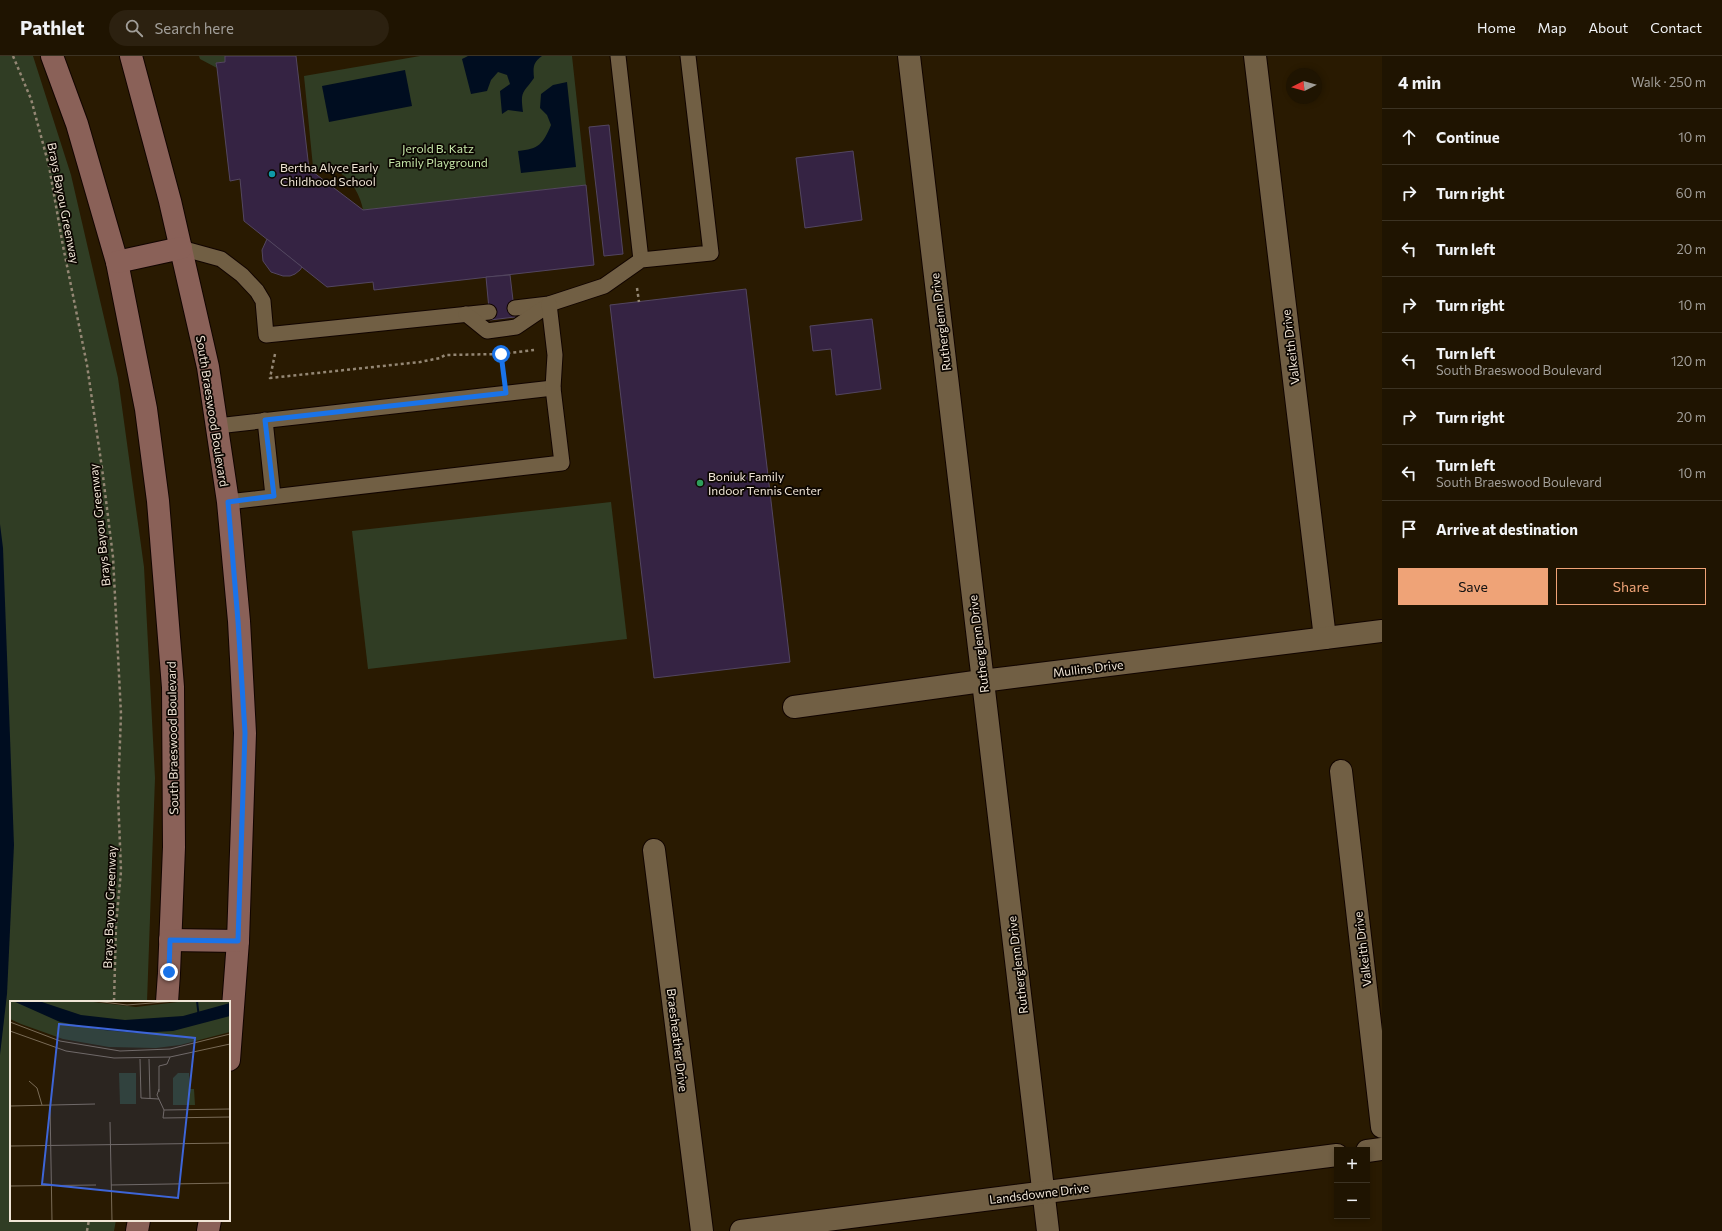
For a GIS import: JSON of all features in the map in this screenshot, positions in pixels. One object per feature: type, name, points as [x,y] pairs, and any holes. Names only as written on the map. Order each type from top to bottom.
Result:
[{"type":"main road","name":"South Braeswood Boulevard","points":[[52,56],[77,124],[117,262],[146,409],[158,501],[173,687],[174,832],[167,1001]]},
{"type":"main road","name":"South Braeswood Boulevard","points":[[131,56],[170,201],[208,367],[228,502],[238,621],[245,733],[238,941],[230,1047]]},
{"type":"main road","points":[[117,262],[181,248]]},
{"type":"main road","points":[[170,940],[238,941]]},
{"type":"main road","points":[[137,1231],[139,1221]]},
{"type":"main road","points":[[208,1231],[210,1221]]},
{"type":"street","name":"Rutherglenn Drive","points":[[909,56],[1048,1231]]},
{"type":"street","name":"Valkeith Drive","points":[[1255,56],[1325,638]]},
{"type":"street","name":"Mullins Drive","points":[[794,707],[982,681],[1382,631]]},
{"type":"street","name":"Valkeith Drive","points":[[1341,771],[1382,1127]]},
{"type":"street","name":"Braesheather Drive","points":[[654,850],[702,1231]]},
{"type":"street","points":[[1370,1151],[1382,1149]]},
{"type":"street","name":"Landsdowne Drive","points":[[741,1231],[1334,1155]]},
{"type":"lane","points":[[618,56],[641,260]]},
{"type":"lane","points":[[515,308],[549,304],[604,286],[641,260],[711,253],[688,56]]},
{"type":"lane","points":[[181,248],[221,259],[242,276],[257,291],[263,300],[266,335],[489,312]]},
{"type":"lane","points":[[466,314],[487,331],[516,327],[549,304]]},
{"type":"lane","points":[[228,502],[562,463],[553,388],[555,355],[549,304]]},
{"type":"lane","points":[[217,426],[553,388]]},
{"type":"lane","points":[[265,420],[274,496]]},
{"type":"path","name":"Brays Bayou Greenway","points":[[13,56],[31,99],[50,166],[63,246],[87,365],[113,557],[121,714],[118,795],[122,871],[116,926],[114,1001]]},
{"type":"path","points":[[499,329],[506,393]]},
{"type":"path","points":[[275,352],[270,378],[420,362],[440,358],[445,355],[501,354],[546,349],[555,355]]},
{"type":"path","points":[[87,1231],[89,1221]]},
{"type":"green space","points":[[0,56],[33,56],[71,175],[118,378],[144,567],[155,778],[147,1001],[10,1001],[10,1221],[116,1221],[114,1231],[0,1231]]},
{"type":"green space","points":[[199,56],[225,56],[225,62],[216,63],[217,68],[200,59]]},
{"type":"green space","name":"Jerold B. Katz Family Playground","points":[[420,56],[572,56],[586,185],[363,210],[355,189],[344,176],[334,171],[309,169],[313,167],[304,76]]},
{"type":"green space","points":[[611,502],[627,639],[368,669],[352,531]]},
{"type":"water","points":[[468,56],[542,56],[534,66],[534,78],[523,93],[523,112],[508,110],[502,114],[500,91],[510,84],[507,75],[498,72],[491,80],[487,91],[471,94],[462,59]]},
{"type":"water","points":[[405,70],[412,106],[329,122],[322,86]]},
{"type":"water","points":[[567,82],[576,167],[521,173],[518,151],[536,147],[543,141],[551,125],[547,115],[540,108],[541,94],[553,85]]},
{"type":"water","points":[[0,524],[3,548],[14,845],[7,994],[0,1055]]},
{"type":"building","name":"Bertha Alyce Early Childhood School","points":[[225,56],[296,56],[309,169],[363,210],[586,185],[594,265],[374,290],[373,282],[327,287],[244,221],[240,179],[230,181],[216,63],[225,62]]},
{"type":"building","points":[[609,125],[623,254],[604,256],[589,127]]},
{"type":"building","points":[[853,151],[862,220],[805,228],[796,158]]},
{"type":"building","points":[[267,239],[302,267],[300,270],[290,276],[283,276],[271,272],[263,261],[262,250]]},
{"type":"building","points":[[510,275],[515,317],[490,320],[486,277]]},
{"type":"building","name":"Boniuk Family Indoor Tennis Center","points":[[746,289],[790,662],[654,678],[610,305]]},
{"type":"building","points":[[872,319],[881,389],[836,395],[831,349],[813,351],[810,326]]},
{"type":"place","name":"Bertha Alyce Early Childhood School","points":[[272,174]]},
{"type":"place","name":"Boniuk Family Indoor Tennis Center","points":[[700,483]]},
{"type":"route","points":[[169,972],[170,940],[238,941],[245,733],[238,621],[228,502],[274,496],[265,420],[506,393],[501,354]]}]
